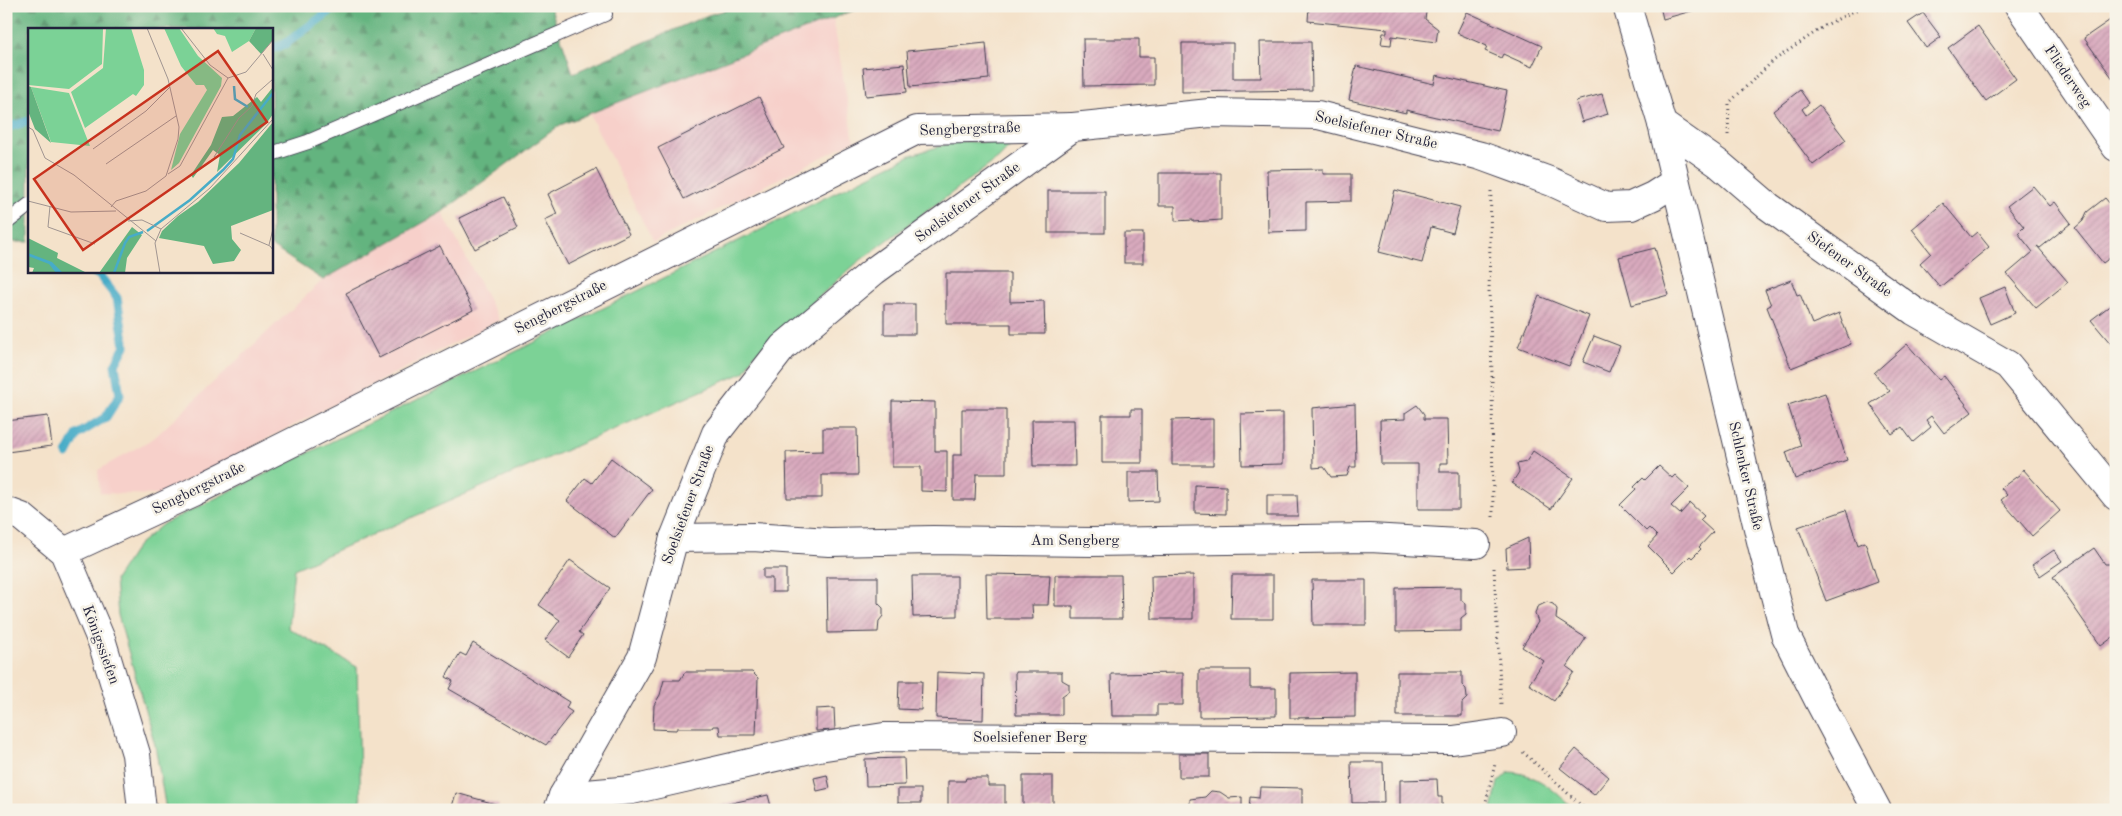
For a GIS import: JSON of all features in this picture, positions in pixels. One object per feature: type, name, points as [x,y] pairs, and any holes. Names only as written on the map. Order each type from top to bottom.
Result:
[{"type":"street","points":[[1627,6],[1662,124]]},
{"type":"street","name":"Fliederweg","points":[[2019,6],[2116,147]]},
{"type":"street","name":"Soelsiefener Straße","points":[[561,803],[642,657],[674,538],[716,433],[783,347],[874,271],[1073,127],[1210,113],[1318,115],[1481,156],[1552,182],[1606,207],[1631,206],[1653,196],[1676,182]]},
{"type":"street","name":"Siefener Straße","points":[[1662,124],[1719,164],[1768,206],[1914,311],[2008,365],[2116,496]]},
{"type":"street","name":"Schlenker Straße","points":[[1662,124],[1759,536],[1785,634],[1877,810]]},
{"type":"street","name":"Sengbergstraße","points":[[64,552],[193,492],[917,130],[1073,127]]},
{"type":"street","name":"Königssiefen","points":[[6,511],[22,517],[64,552],[102,642],[136,754],[142,810]]},
{"type":"street","name":"Am Sengberg","points":[[674,538],[753,537],[829,542],[933,540],[1092,542],[1370,538],[1484,542]]},
{"type":"street","name":"Soelsiefener Berg","points":[[561,803],[632,790],[819,748],[884,737],[1453,740],[1502,733]]},
{"type":"lane","points":[[272,154],[308,142],[605,14]]},
{"type":"lane","points":[[6,223],[28,206]]},
{"type":"path","points":[[1719,164],[1727,151],[1729,104],[1773,61],[1826,25],[1864,6]]},
{"type":"path","points":[[1481,156],[1491,191],[1489,292],[1492,373],[1484,542],[1502,733],[1484,810]]},
{"type":"path","points":[[1502,733],[1586,810]]},
{"type":"shaded area","points":[[833,18],[854,141],[653,242],[589,113]]},
{"type":"shaded area","points":[[442,212],[499,320],[157,495],[100,493],[98,470],[154,438],[323,280]]},
{"type":"green space","points":[[6,6],[550,6],[573,73],[708,15],[740,6],[865,6],[560,125],[442,212],[323,280],[272,247],[272,28],[28,28],[28,242],[6,242]]},
{"type":"green space","points":[[957,141],[1012,144],[999,158],[858,262],[753,356],[745,372],[294,569],[288,628],[357,667],[361,810],[166,810],[155,745],[118,615],[115,580],[138,545],[163,524],[911,155]]},
{"type":"green space","points":[[1509,772],[1537,779],[1553,790],[1575,810],[1492,810],[1498,782]]},
{"type":"building","points":[[1309,6],[1427,6],[1425,19],[1438,29],[1436,42],[1392,36],[1391,45],[1381,44],[1383,33],[1387,33],[1387,29],[1308,21]]},
{"type":"building","points":[[1660,6],[1694,6],[1695,10],[1663,19]]},
{"type":"building","points":[[1467,12],[1542,46],[1532,67],[1503,54],[1501,58],[1485,51],[1487,46],[1457,33]]},
{"type":"building","points":[[1923,13],[1941,37],[1926,48],[1908,23]]},
{"type":"building","points":[[2116,16],[2116,83],[2084,38]]},
{"type":"building","points":[[1978,26],[2016,79],[1986,101],[1948,48]]},
{"type":"building","points":[[1083,39],[1139,39],[1139,57],[1154,57],[1154,85],[1084,86]]},
{"type":"building","points":[[1260,42],[1311,42],[1312,90],[1182,92],[1182,43],[1233,43],[1233,78],[1261,78]]},
{"type":"building","points":[[986,43],[989,79],[910,87],[907,51]]},
{"type":"building","points":[[904,64],[907,92],[866,96],[863,68]]},
{"type":"building","points":[[1356,66],[1434,84],[1436,75],[1507,91],[1498,131],[1406,110],[1406,113],[1349,100]]},
{"type":"building","points":[[1800,90],[1809,103],[1802,109],[1806,115],[1819,105],[1846,140],[1813,165],[1773,111]]},
{"type":"building","points":[[1602,94],[1608,114],[1582,122],[1576,101]]},
{"type":"building","points":[[759,97],[784,148],[684,199],[658,148]]},
{"type":"building","points":[[596,169],[629,234],[568,265],[545,220],[557,214],[548,194]]},
{"type":"building","points":[[1323,169],[1323,174],[1351,174],[1351,201],[1306,202],[1306,231],[1268,232],[1267,170]]},
{"type":"building","points":[[1159,173],[1221,173],[1221,220],[1175,221],[1175,206],[1159,206]]},
{"type":"building","points":[[2033,186],[2050,206],[2055,202],[2071,223],[2040,248],[2037,246],[2068,282],[2036,308],[2007,274],[2033,252],[2018,233],[2024,227],[2007,206]]},
{"type":"building","points":[[1395,190],[1460,207],[1453,233],[1431,227],[1422,263],[1379,252]]},
{"type":"building","points":[[1048,191],[1105,191],[1105,233],[1048,233]]},
{"type":"building","points":[[503,197],[518,227],[475,249],[459,218]]},
{"type":"building","points":[[2105,198],[2116,211],[2116,253],[2103,263],[2075,228],[2083,221],[2087,212]]},
{"type":"building","points":[[1943,203],[1971,237],[1977,232],[1989,247],[1940,287],[1920,263],[1931,253],[1912,229]]},
{"type":"building","points":[[1124,233],[1143,233],[1143,263],[1124,263]]},
{"type":"building","points":[[440,246],[473,310],[379,358],[346,293]]},
{"type":"building","points":[[1655,248],[1668,295],[1632,305],[1619,257]]},
{"type":"building","points":[[946,273],[1010,273],[1010,302],[1044,301],[1045,334],[1011,334],[1011,324],[946,324]]},
{"type":"building","points":[[1791,280],[1797,295],[1800,294],[1812,324],[1839,313],[1851,344],[1791,368],[1767,307],[1771,305],[1765,290]]},
{"type":"building","points":[[2005,287],[2015,313],[1990,324],[1979,298]]},
{"type":"building","points":[[1539,296],[1589,316],[1569,366],[1518,347]]},
{"type":"building","points":[[2116,301],[2116,350],[2091,320]]},
{"type":"building","points":[[884,304],[915,304],[915,334],[884,334]]},
{"type":"building","points":[[1594,336],[1620,346],[1609,372],[1583,362]]},
{"type":"building","points":[[1907,344],[1939,380],[1944,376],[1972,412],[1944,433],[1931,416],[1926,420],[1931,427],[1913,442],[1902,427],[1892,434],[1870,404],[1890,391],[1874,373]]},
{"type":"building","points":[[1825,393],[1847,460],[1795,479],[1786,452],[1801,446],[1788,405]]},
{"type":"building","points":[[892,401],[935,402],[935,451],[947,451],[947,492],[921,491],[921,467],[892,467]]},
{"type":"building","points":[[1355,404],[1356,467],[1350,467],[1347,476],[1331,477],[1324,467],[1313,468],[1312,408]]},
{"type":"building","points":[[1417,405],[1424,414],[1424,419],[1447,419],[1448,463],[1440,463],[1440,472],[1459,472],[1459,509],[1418,509],[1418,464],[1381,464],[1380,420],[1405,419],[1405,413]]},
{"type":"building","points":[[962,409],[1006,409],[1006,474],[976,474],[975,500],[953,500],[953,455],[962,455]]},
{"type":"building","points":[[1131,409],[1142,409],[1142,463],[1102,463],[1102,415],[1131,415]]},
{"type":"building","points":[[1283,413],[1283,464],[1242,465],[1241,414]]},
{"type":"building","points":[[48,416],[52,446],[7,452],[6,421]]},
{"type":"building","points":[[1213,419],[1213,465],[1172,465],[1172,420]]},
{"type":"building","points":[[1032,420],[1074,420],[1075,466],[1033,466]]},
{"type":"building","points":[[823,428],[857,428],[858,475],[822,475],[822,498],[787,498],[786,452],[823,451]]},
{"type":"building","points":[[1533,451],[1573,478],[1551,509],[1512,483],[1519,472],[1517,464],[1526,462]]},
{"type":"building","points":[[611,458],[652,489],[615,538],[567,501],[585,478],[592,483]]},
{"type":"building","points":[[1659,466],[1672,478],[1675,475],[1689,488],[1671,506],[1680,514],[1690,503],[1704,516],[1700,520],[1713,532],[1699,547],[1701,549],[1692,558],[1690,556],[1674,572],[1648,546],[1657,536],[1649,528],[1646,531],[1620,505],[1636,489],[1634,487],[1643,478],[1645,480]]},
{"type":"building","points":[[2023,469],[2060,511],[2032,536],[2001,500],[2007,495],[2001,488],[2019,475]]},
{"type":"building","points":[[1128,472],[1158,472],[1159,501],[1128,502]]},
{"type":"building","points":[[1195,485],[1226,486],[1226,514],[1195,513]]},
{"type":"building","points":[[1267,495],[1297,495],[1298,516],[1267,516]]},
{"type":"building","points":[[1846,510],[1858,545],[1865,542],[1878,582],[1826,601],[1798,527]]},
{"type":"building","points":[[1528,538],[1529,567],[1507,568],[1506,548]]},
{"type":"building","points":[[2094,548],[2105,564],[2112,564],[2116,569],[2116,635],[2101,646],[2053,577]]},
{"type":"building","points":[[2054,550],[2062,561],[2040,576],[2032,565]]},
{"type":"building","points":[[570,560],[610,588],[579,632],[583,635],[568,657],[545,640],[560,620],[539,605]]},
{"type":"building","points":[[763,569],[786,569],[786,592],[772,592],[772,578],[763,578]]},
{"type":"building","points":[[986,574],[1050,575],[1048,605],[1032,605],[1033,619],[987,619]]},
{"type":"building","points":[[1055,575],[1121,575],[1122,619],[1073,619],[1073,606],[1055,606]]},
{"type":"building","points":[[1193,575],[1193,619],[1152,619],[1151,576]]},
{"type":"building","points":[[1232,575],[1273,575],[1273,619],[1231,619]]},
{"type":"building","points":[[912,576],[957,576],[957,616],[913,617]]},
{"type":"building","points":[[827,577],[878,577],[878,603],[883,608],[883,616],[879,621],[878,632],[828,633]]},
{"type":"building","points":[[1312,580],[1366,580],[1366,625],[1313,625]]},
{"type":"building","points":[[1461,587],[1461,600],[1466,604],[1466,614],[1461,618],[1461,631],[1396,632],[1396,588]]},
{"type":"building","points":[[1547,602],[1553,604],[1557,609],[1556,619],[1586,638],[1567,667],[1574,672],[1554,701],[1529,684],[1544,661],[1522,647],[1538,622],[1535,614],[1537,607]]},
{"type":"building","points":[[473,643],[569,702],[566,708],[572,712],[546,745],[449,689],[453,681],[446,677],[460,653],[466,656]]},
{"type":"building","points":[[1199,670],[1250,670],[1250,688],[1276,688],[1276,716],[1199,717]]},
{"type":"building","points":[[685,672],[752,672],[758,678],[756,735],[720,735],[719,726],[713,726],[712,728],[677,728],[676,730],[653,729],[654,705],[660,695],[664,680],[680,680]]},
{"type":"building","points":[[937,672],[984,674],[983,720],[936,718]]},
{"type":"building","points":[[1015,672],[1062,672],[1062,680],[1069,684],[1069,691],[1062,696],[1062,715],[1016,715]]},
{"type":"building","points":[[1355,672],[1355,717],[1290,718],[1290,673]]},
{"type":"building","points":[[1397,672],[1462,672],[1462,685],[1466,689],[1467,698],[1462,703],[1462,716],[1397,716]]},
{"type":"building","points":[[1183,673],[1183,705],[1157,705],[1157,716],[1112,716],[1111,674]]},
{"type":"building","points":[[899,681],[922,681],[921,710],[898,709]]},
{"type":"building","points":[[834,708],[835,730],[816,731],[816,709]]},
{"type":"building","points":[[1576,749],[1609,777],[1594,795],[1560,768]]},
{"type":"building","points":[[1179,754],[1209,754],[1209,777],[1179,777]]},
{"type":"building","points":[[904,758],[905,785],[866,786],[865,759]]},
{"type":"building","points":[[1351,762],[1383,762],[1384,803],[1352,803]]},
{"type":"building","points":[[827,775],[830,788],[817,791],[814,778]]},
{"type":"building","points":[[1023,776],[1053,776],[1053,810],[1023,810]]},
{"type":"building","points":[[966,778],[988,778],[988,786],[1005,786],[1005,810],[948,810],[948,781],[965,781]]},
{"type":"building","points":[[1437,779],[1438,797],[1442,797],[1442,810],[1400,810],[1400,780]]},
{"type":"building","points":[[1260,787],[1302,788],[1302,810],[1249,810],[1250,797],[1259,798]]},
{"type":"building","points":[[898,789],[921,789],[921,803],[898,803]]},
{"type":"building","points":[[1211,791],[1220,792],[1229,798],[1242,797],[1242,810],[1190,810],[1190,799],[1205,797]]},
{"type":"building","points":[[456,793],[499,805],[497,810],[451,810]]},
{"type":"building","points":[[768,795],[772,810],[715,810],[714,807]]},
{"type":"waterway","points":[[272,49],[285,44],[337,6]]},
{"type":"waterway","points":[[6,128],[28,121]]},
{"type":"waterway","points":[[67,454],[77,435],[106,417],[120,395],[115,365],[125,346],[117,298],[99,275],[94,272]]}]
